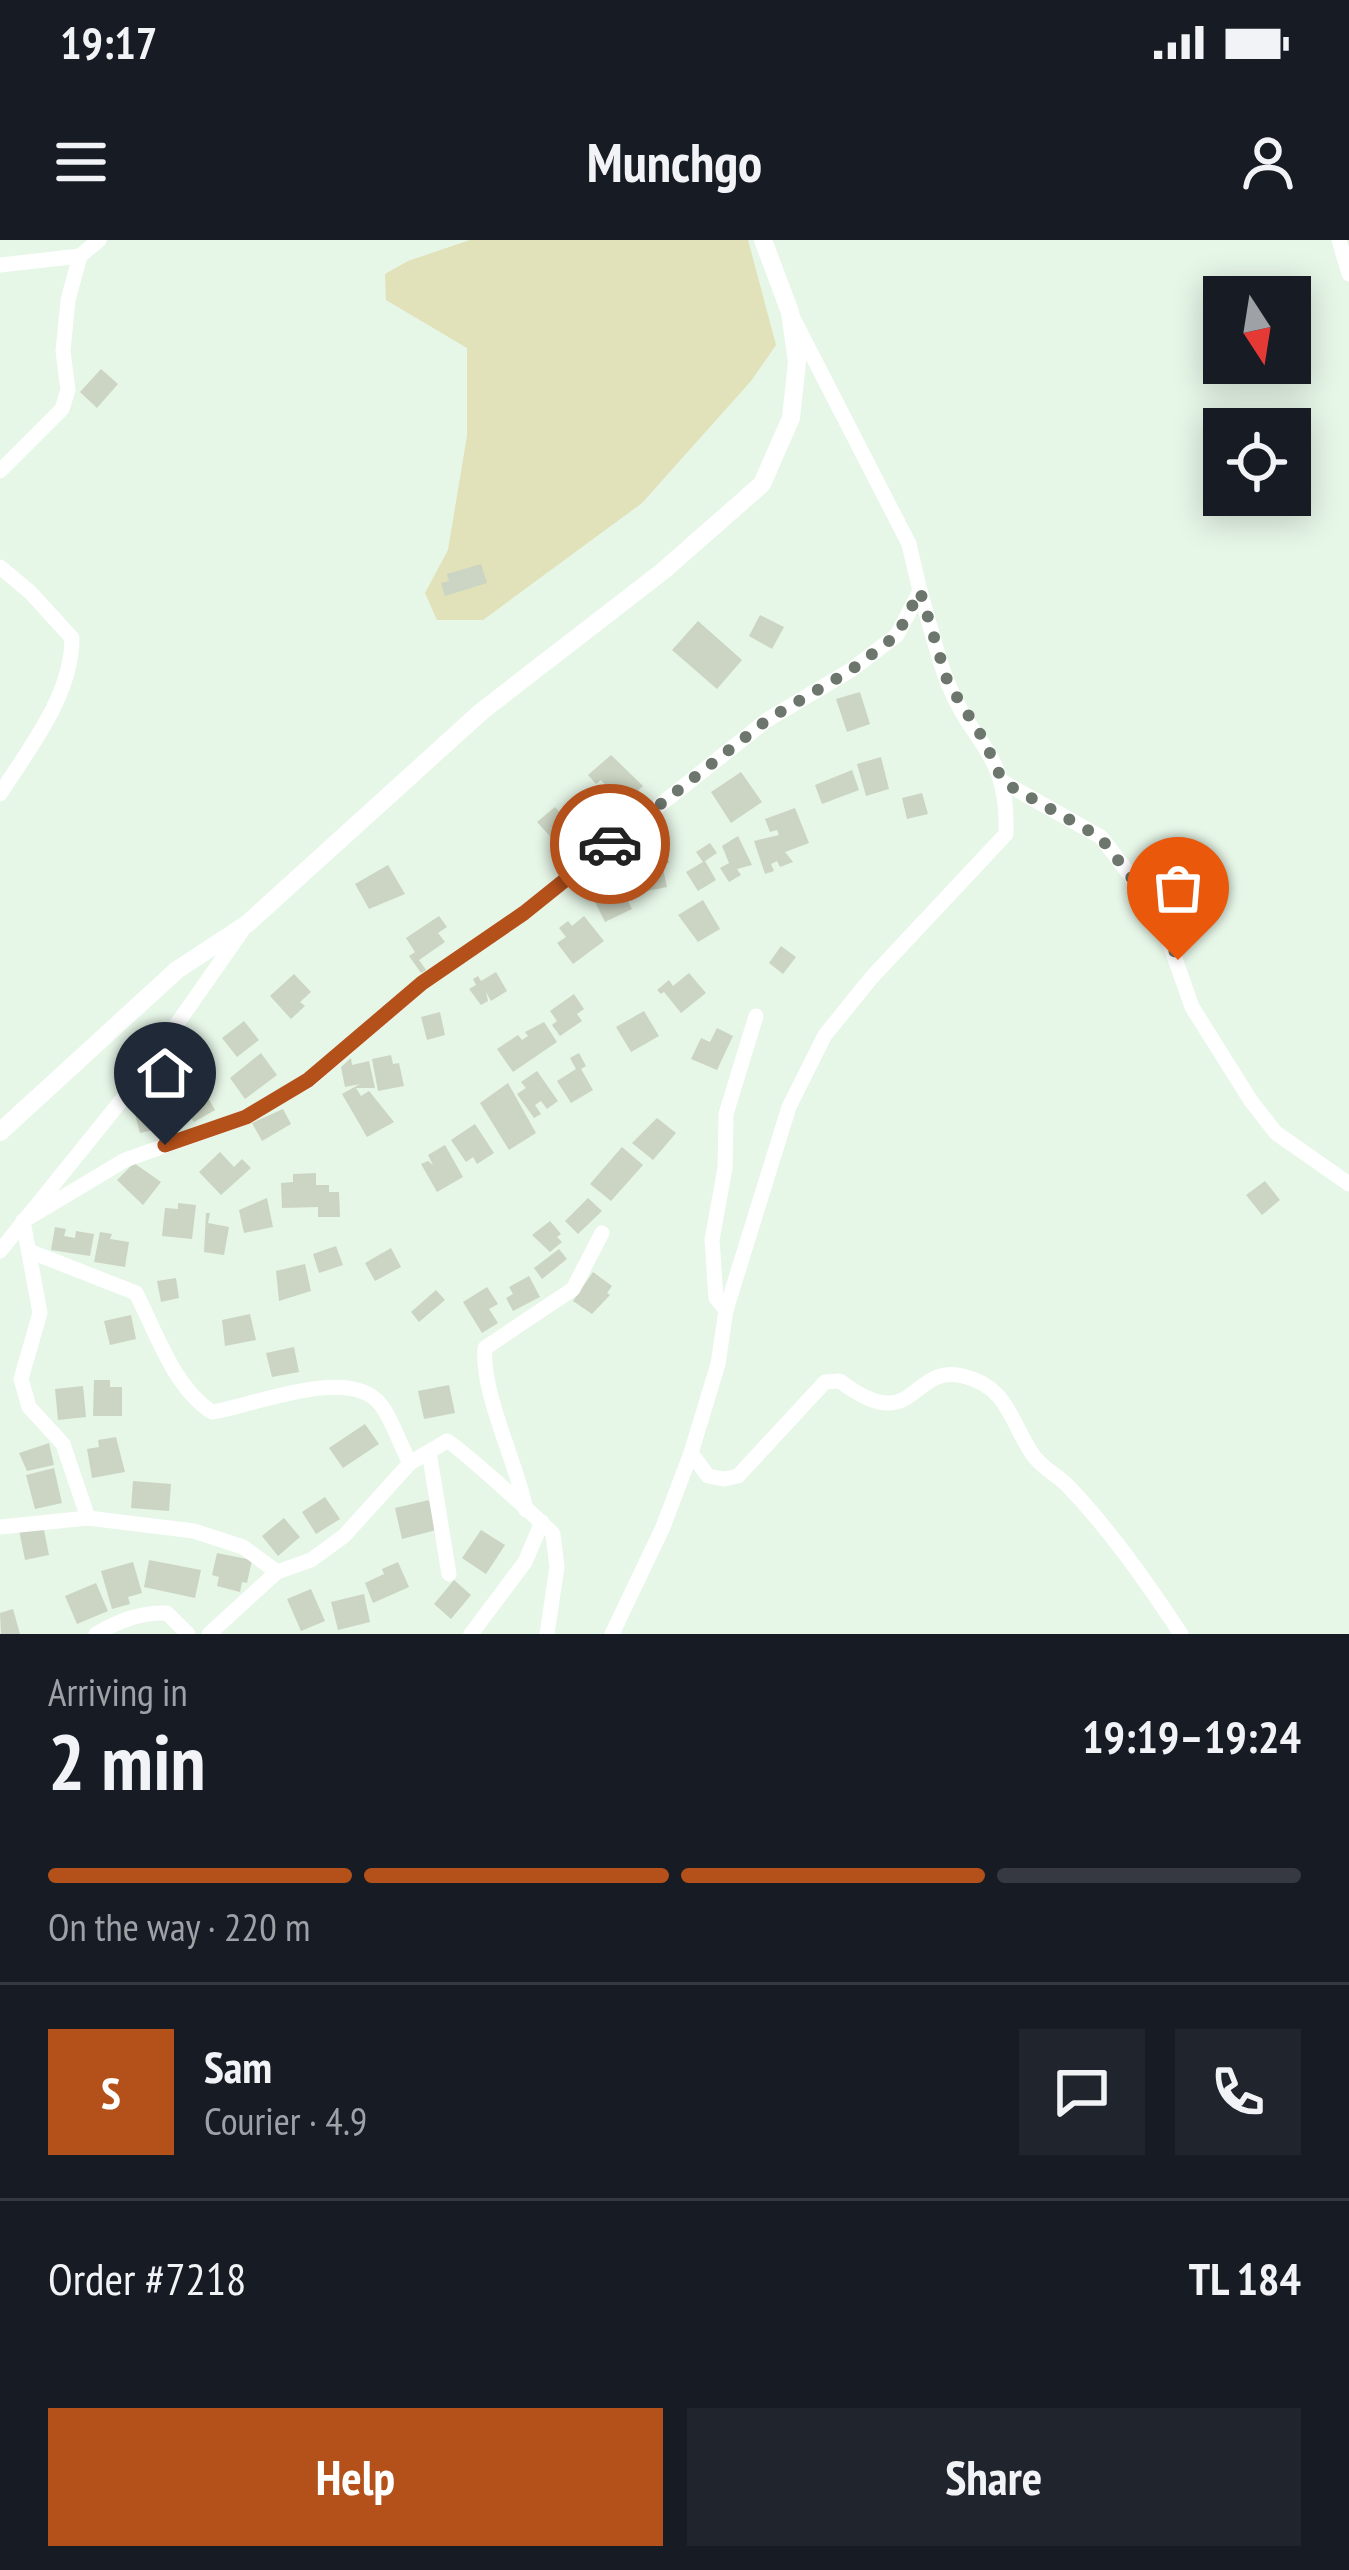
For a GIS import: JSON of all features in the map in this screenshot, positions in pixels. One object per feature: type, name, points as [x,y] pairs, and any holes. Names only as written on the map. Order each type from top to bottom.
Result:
[{"type":"street","points":[[0,265],[80,256],[99,240]]},
{"type":"street","points":[[612,1634],[663,1527],[691,1453],[718,1364],[726,1310],[789,1107],[825,1035],[872,977],[1006,834],[1003,782],[984,740],[948,683],[909,544],[790,312],[764,240]]},
{"type":"street","points":[[1339,240],[1349,274]]},
{"type":"street","points":[[0,471],[62,409],[68,389],[63,351],[68,300],[80,256]]},
{"type":"street","points":[[0,1132],[177,970],[247,924],[482,711],[663,571],[762,484],[791,418],[797,362],[790,312]]},
{"type":"street","points":[[0,567],[72,638],[72,663],[37,740],[0,794]]},
{"type":"street","points":[[23,1221],[124,1160],[246,1117],[308,1080],[422,983],[524,913],[767,720],[851,670],[897,635],[920,591]]},
{"type":"street","points":[[1003,782],[1100,837],[1111,849],[1159,913],[1192,1007],[1251,1100],[1276,1132],[1349,1184]]},
{"type":"street","points":[[0,1251],[136,1081],[247,924]]},
{"type":"street","points":[[726,1310],[716,1298],[712,1240],[724,1168],[726,1114],[756,1016]]},
{"type":"street","points":[[23,1221],[40,1313],[21,1379],[29,1407],[63,1444],[88,1518]]},
{"type":"street","points":[[526,1510],[519,1472],[492,1394],[485,1348],[573,1288],[602,1233]]},
{"type":"street","points":[[29,1251],[136,1293],[180,1378],[196,1402],[212,1412],[346,1386],[365,1391],[380,1404],[410,1463]]},
{"type":"street","points":[[691,1453],[707,1476],[738,1476],[825,1382],[840,1382],[863,1399],[889,1406],[910,1398],[939,1376],[961,1375],[993,1388],[1008,1403],[1035,1459],[1065,1483],[1118,1545],[1181,1634]]},
{"type":"street","points":[[209,1634],[277,1572],[311,1560],[344,1535],[410,1463],[447,1442],[459,1445],[553,1534],[557,1567],[547,1634]]},
{"type":"street","points":[[429,1452],[449,1574]]},
{"type":"street","points":[[0,1527],[88,1518],[216,1535],[243,1547],[277,1572]]},
{"type":"street","points":[[471,1634],[525,1562],[542,1522]]},
{"type":"street","points":[[96,1634],[157,1612],[167,1613],[188,1634]]},
{"type":"green space","points":[[470,240],[748,240],[776,345],[751,381],[642,503],[483,620],[437,620],[425,593],[448,550],[467,436],[467,348],[386,300],[385,274]]},
{"type":"building","points":[[101,369],[118,384],[97,408],[80,392]]},
{"type":"building","points":[[481,564],[487,583],[445,596],[441,583],[449,581],[447,574]]},
{"type":"building","points":[[760,615],[784,627],[772,649],[749,636]]},
{"type":"building","points":[[698,621],[742,660],[717,689],[672,650]]},
{"type":"building","points":[[860,692],[870,724],[847,732],[836,699]]},
{"type":"building","points":[[611,755],[643,786],[623,804],[601,780],[596,784],[588,775]]},
{"type":"building","points":[[881,757],[889,789],[866,796],[857,764]]},
{"type":"building","points":[[852,770],[859,790],[822,804],[815,785]]},
{"type":"building","points":[[741,772],[762,802],[731,823],[711,792]]},
{"type":"building","points":[[922,793],[928,814],[907,819],[902,798]]},
{"type":"building","points":[[589,799],[600,811],[558,845],[537,822],[555,807],[566,819]]},
{"type":"building","points":[[795,808],[809,843],[785,852],[793,862],[780,867],[777,861],[771,864],[774,871],[765,874],[754,841],[779,835],[777,830],[770,832],[765,819]]},
{"type":"building","points":[[738,836],[752,865],[737,869],[741,875],[729,882],[720,868],[729,863],[722,846]]},
{"type":"building","points":[[710,843],[717,853],[705,861],[716,880],[698,891],[686,872],[703,862],[696,852]]},
{"type":"building","points":[[659,848],[669,863],[662,864],[667,887],[641,892],[638,859],[646,857],[645,851]]},
{"type":"building","points":[[388,865],[405,894],[369,909],[355,884]]},
{"type":"building","points":[[619,883],[632,909],[605,922],[592,896]]},
{"type":"building","points":[[703,900],[720,929],[698,942],[678,915]]},
{"type":"building","points":[[439,916],[447,927],[438,933],[445,942],[419,960],[426,970],[421,973],[409,956],[415,952],[406,938]]},
{"type":"building","points":[[584,916],[604,941],[573,964],[557,943],[566,937],[559,928],[568,921],[572,926]]},
{"type":"building","points":[[781,946],[796,957],[783,974],[769,963]]},
{"type":"building","points":[[496,972],[507,991],[491,1001],[486,992],[488,1001],[481,1005],[469,989],[476,985],[473,979],[478,976],[481,981]]},
{"type":"building","points":[[689,973],[706,993],[681,1013],[657,990],[669,980],[673,986]]},
{"type":"building","points":[[294,974],[311,992],[291,1019],[270,996]]},
{"type":"building","points":[[574,994],[584,1009],[577,1014],[582,1021],[560,1036],[550,1011]]},
{"type":"building","points":[[644,1011],[659,1036],[631,1052],[616,1027]]},
{"type":"building","points":[[440,1012],[445,1035],[427,1040],[421,1017]]},
{"type":"building","points":[[244,1021],[259,1040],[237,1057],[222,1038]]},
{"type":"building","points":[[544,1022],[557,1042],[513,1072],[497,1049],[518,1035],[522,1040],[528,1036],[525,1032]]},
{"type":"building","points":[[717,1028],[733,1036],[717,1070],[691,1059],[701,1038],[710,1042]]},
{"type":"building","points":[[261,1053],[277,1075],[245,1099],[230,1078]]},
{"type":"building","points":[[579,1053],[586,1066],[581,1069],[593,1090],[571,1103],[557,1081],[576,1069],[570,1058]]},
{"type":"building","points":[[391,1055],[393,1064],[399,1063],[404,1086],[378,1091],[372,1059]]},
{"type":"building","points":[[351,1058],[352,1065],[369,1061],[375,1088],[356,1088],[361,1096],[369,1091],[394,1122],[367,1137],[342,1094],[360,1084],[345,1087],[341,1067]]},
{"type":"building","points":[[537,1071],[558,1101],[547,1109],[541,1101],[535,1105],[541,1114],[534,1118],[517,1094],[526,1088],[521,1082]]},
{"type":"building","points":[[508,1083],[536,1133],[509,1150],[480,1103]]},
{"type":"building","points":[[201,1086],[215,1110],[194,1122],[179,1102]]},
{"type":"building","points":[[160,1096],[171,1126],[140,1133],[132,1103]]},
{"type":"building","points":[[283,1109],[291,1124],[262,1141],[252,1123]]},
{"type":"building","points":[[657,1118],[676,1133],[653,1160],[632,1143]]},
{"type":"building","points":[[475,1124],[494,1153],[477,1164],[473,1157],[466,1162],[451,1140]]},
{"type":"building","points":[[445,1145],[463,1177],[437,1192],[421,1164],[433,1165],[428,1155]]},
{"type":"building","points":[[622,1147],[643,1165],[611,1201],[590,1184]]},
{"type":"building","points":[[220,1152],[234,1167],[242,1159],[251,1168],[221,1195],[199,1172]]},
{"type":"building","points":[[134,1163],[161,1182],[143,1205],[117,1180]]},
{"type":"building","points":[[316,1173],[316,1185],[329,1185],[329,1192],[339,1192],[340,1217],[318,1217],[318,1207],[282,1208],[281,1183],[293,1182],[293,1174]]},
{"type":"building","points":[[1265,1181],[1280,1200],[1262,1215],[1246,1195]]},
{"type":"building","points":[[267,1198],[273,1227],[244,1233],[239,1210]]},
{"type":"building","points":[[588,1198],[602,1211],[578,1234],[565,1221]]},
{"type":"building","points":[[178,1203],[196,1205],[192,1239],[162,1236],[165,1208],[178,1209]]},
{"type":"building","points":[[206,1213],[210,1213],[208,1223],[229,1227],[224,1255],[204,1252]]},
{"type":"building","points":[[550,1221],[562,1242],[550,1252],[532,1235]]},
{"type":"building","points":[[55,1227],[75,1238],[76,1231],[94,1234],[90,1256],[51,1250]]},
{"type":"building","points":[[100,1232],[129,1242],[125,1267],[94,1262]]},
{"type":"building","points":[[336,1246],[343,1265],[319,1273],[313,1254]]},
{"type":"building","points":[[391,1248],[401,1267],[375,1281],[365,1263]]},
{"type":"building","points":[[559,1249],[567,1259],[542,1279],[534,1268]]},
{"type":"building","points":[[305,1264],[311,1291],[279,1301],[276,1271]]},
{"type":"building","points":[[593,1272],[612,1286],[610,1295],[592,1314],[573,1301]]},
{"type":"building","points":[[529,1276],[540,1297],[513,1311],[506,1298],[513,1294],[509,1287]]},
{"type":"building","points":[[176,1278],[179,1298],[161,1302],[157,1281]]},
{"type":"building","points":[[487,1287],[498,1304],[489,1309],[498,1323],[482,1333],[463,1302]]},
{"type":"building","points":[[436,1290],[445,1300],[419,1322],[411,1312]]},
{"type":"building","points":[[250,1314],[256,1340],[225,1346],[222,1320]]},
{"type":"building","points":[[131,1315],[136,1339],[110,1345],[104,1321]]},
{"type":"building","points":[[294,1347],[299,1372],[272,1377],[266,1353]]},
{"type":"building","points":[[94,1380],[110,1380],[110,1387],[122,1387],[122,1416],[93,1416]]},
{"type":"building","points":[[449,1385],[455,1413],[424,1419],[418,1391]]},
{"type":"building","points":[[83,1386],[86,1417],[58,1420],[55,1389]]},
{"type":"building","points":[[365,1424],[379,1444],[343,1468],[329,1448]]},
{"type":"building","points":[[116,1437],[125,1472],[92,1478],[87,1449],[99,1447],[98,1440]]},
{"type":"building","points":[[49,1443],[54,1465],[27,1471],[19,1453]]},
{"type":"building","points":[[54,1468],[62,1503],[35,1509],[26,1475]]},
{"type":"building","points":[[133,1481],[171,1484],[169,1511],[131,1508]]},
{"type":"building","points":[[325,1497],[340,1519],[316,1534],[302,1512]]},
{"type":"building","points":[[429,1500],[436,1530],[402,1539],[395,1508]]},
{"type":"building","points":[[284,1518],[300,1537],[278,1556],[262,1536]]},
{"type":"building","points":[[43,1525],[49,1555],[25,1560],[19,1530]]},
{"type":"building","points":[[481,1530],[505,1545],[486,1574],[462,1558]]},
{"type":"building","points":[[217,1553],[252,1560],[240,1592],[217,1586],[219,1577],[212,1575]]},
{"type":"building","points":[[149,1560],[201,1570],[195,1598],[144,1587]]},
{"type":"building","points":[[133,1562],[142,1593],[128,1597],[130,1604],[112,1609],[101,1571]]},
{"type":"building","points":[[398,1562],[409,1587],[373,1603],[365,1583]]},
{"type":"building","points":[[454,1580],[471,1595],[451,1619],[434,1604]]},
{"type":"building","points":[[96,1583],[108,1611],[77,1624],[65,1596]]},
{"type":"building","points":[[311,1589],[325,1621],[301,1631],[287,1599]]},
{"type":"building","points":[[364,1594],[370,1622],[338,1630],[331,1602]]},
{"type":"building","points":[[13,1609],[20,1634],[1,1634],[0,1613]]},
{"type":"way so far","points":[[610,844],[767,720],[851,670],[897,635],[920,591],[948,683],[984,740],[1003,782],[1100,837],[1159,913],[1178,960]]},
{"type":"route","points":[[165,1145],[246,1117],[308,1080],[422,983],[524,913],[610,844]]}]
